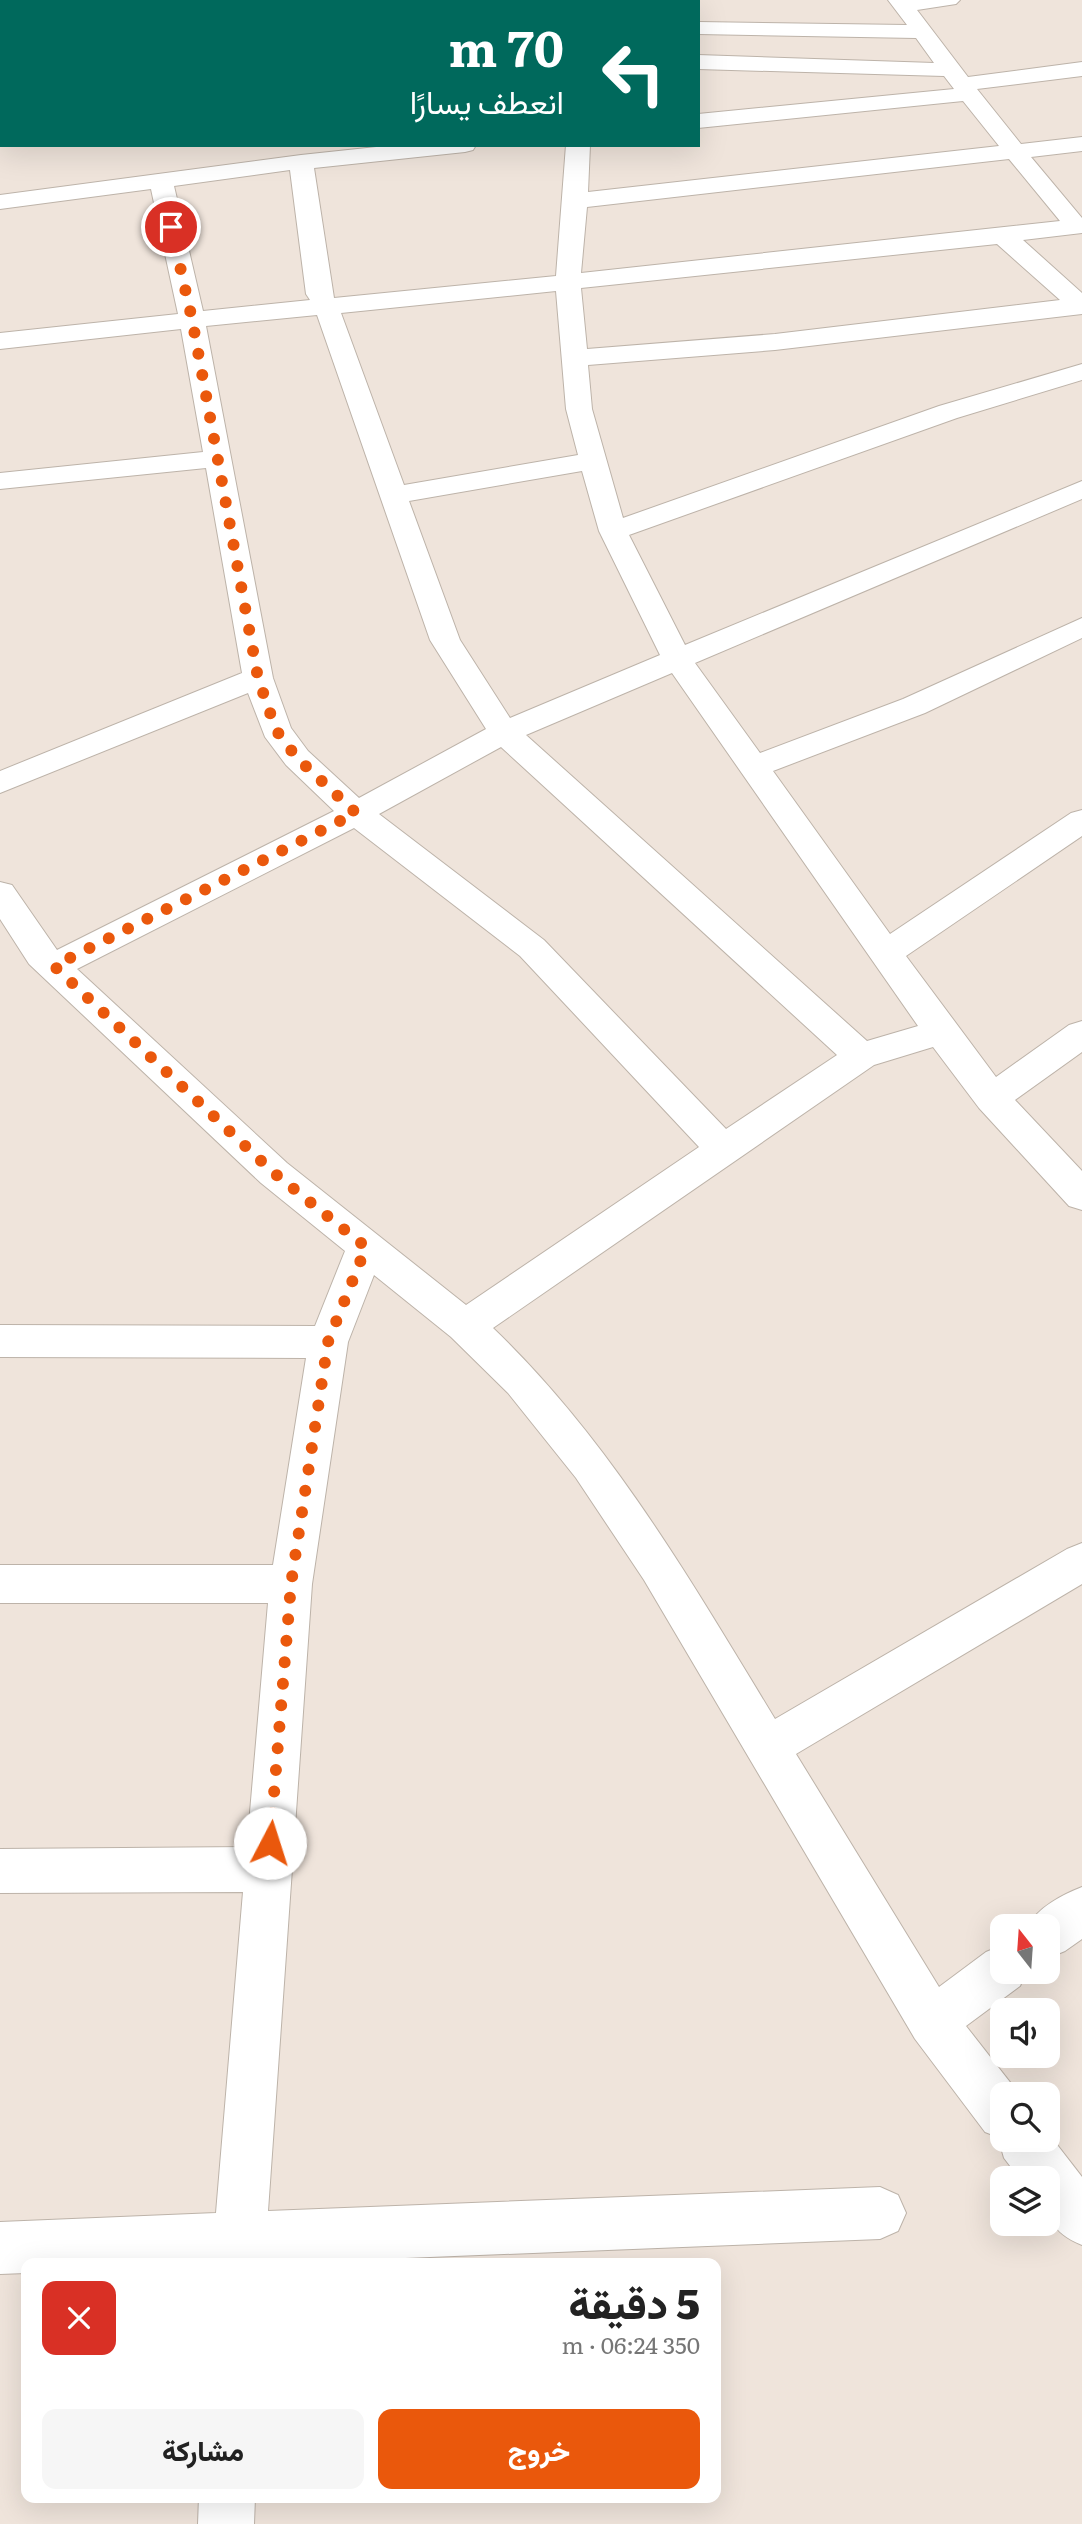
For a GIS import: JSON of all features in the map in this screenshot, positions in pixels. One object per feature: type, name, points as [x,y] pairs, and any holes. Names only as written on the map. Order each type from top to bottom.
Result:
[{"type":"street","points":[[949,0],[901,3],[920,32],[1014,153],[1080,227]]},
{"type":"street","points":[[700,28],[920,32]]},
{"type":"street","points":[[700,62],[960,82]]},
{"type":"street","points":[[700,121],[960,82],[1082,69]]},
{"type":"street","points":[[576,201],[1082,144]]},
{"type":"street","points":[[0,202],[301,162],[446,147]]},
{"type":"street","points":[[578,147],[568,284],[574,358],[579,409],[613,531],[676,657],[941,1032],[992,1098],[1082,1196]]},
{"type":"street","points":[[301,162],[319,294],[327,308],[445,640],[503,732],[861,1056]]},
{"type":"street","points":[[161,181],[192,319],[258,678],[276,730],[297,758],[356,813],[532,948],[722,1148]]},
{"type":"street","points":[[0,341],[192,319],[568,284],[1080,227]]},
{"type":"street","points":[[1003,236],[1081,306]]},
{"type":"street","points":[[574,358],[775,342],[1081,306]]},
{"type":"street","points":[[613,531],[948,412],[1082,372]]},
{"type":"street","points":[[0,481],[218,459]]},
{"type":"street","points":[[393,495],[592,461]]},
{"type":"street","points":[[54,966],[356,813],[503,732],[676,657],[1082,489]]},
{"type":"street","points":[[754,767],[914,706],[1082,627]]},
{"type":"street","points":[[0,783],[258,678]]},
{"type":"street","points":[[886,953],[1082,821]]},
{"type":"street","points":[[0,892],[41,955],[274,1173],[465,1326],[522,1381],[591,1466],[659,1567],[932,2022],[990,2098]]},
{"type":"street","points":[[465,1326],[722,1148],[861,1056],[941,1032]]},
{"type":"street","points":[[992,1098],[1082,1034]]},
{"type":"street","points":[[238,2251],[291,1584],[328,1342],[366,1247]]},
{"type":"street","points":[[0,1340],[328,1342]]},
{"type":"street","points":[[768,1747],[1082,1562]]},
{"type":"street","points":[[0,1584],[291,1584]]},
{"type":"street","points":[[0,1871],[268,1869]]},
{"type":"street","points":[[1060,1927],[1082,1910]]},
{"type":"street","points":[[932,2022],[990,1979]]},
{"type":"street","points":[[1031,2152],[1082,2219]]},
{"type":"street","points":[[0,2248],[238,2251],[880,2213]]},
{"type":"street","points":[[226,2524],[227,2503]]},
{"type":"route","points":[[171,227],[192,319],[258,678],[276,730],[297,758],[356,813],[54,966],[274,1173],[366,1247],[328,1342],[291,1584],[270,1843]]}]
